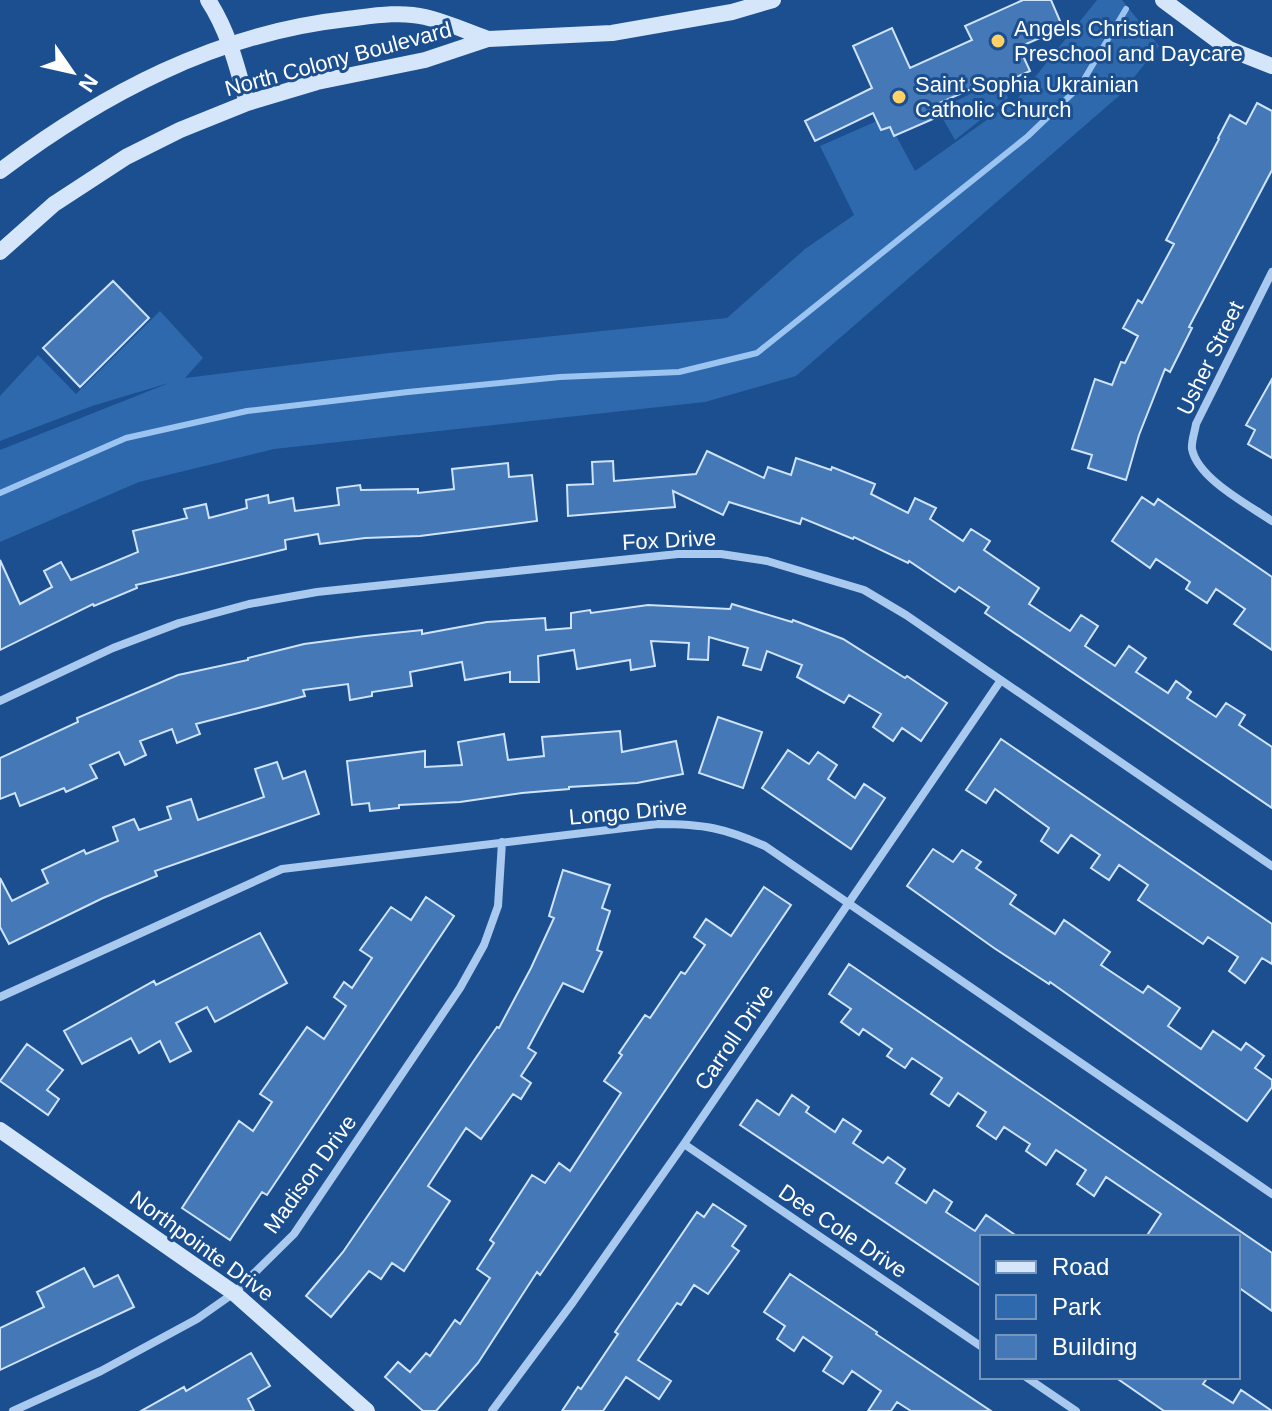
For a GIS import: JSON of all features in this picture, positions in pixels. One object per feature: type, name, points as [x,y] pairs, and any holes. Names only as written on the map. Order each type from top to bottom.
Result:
[{"type":"street","points":[[208,0],[231,45],[247,103]]},
{"type":"street","name":"North Colony Boulevard","points":[[0,252],[54,204],[126,157],[180,130],[247,103],[317,82],[425,60],[488,39],[612,33],[732,12],[773,0]]},
{"type":"street","points":[[1163,0],[1229,49],[1272,66]]},
{"type":"street","name":"North Colony Boulevard","points":[[0,171],[98,103],[152,76],[269,33],[323,21],[383,15],[424,17],[488,39]]},
{"type":"street","name":"Usher Street","points":[[1272,272],[1196,424],[1192,448],[1202,468],[1215,482],[1272,521]]},
{"type":"street","name":"Fox Drive","points":[[0,701],[113,648],[179,623],[249,604],[317,592],[678,554],[721,554],[767,561],[864,590],[906,615],[1272,866]]},
{"type":"street","name":"Carroll Drive","points":[[492,1411],[684,1144],[1001,680]]},
{"type":"street","name":"Longo Drive","points":[[0,997],[282,869],[658,824],[700,824],[728,830],[765,846],[1272,1194]]},
{"type":"street","name":"Madison Drive","points":[[13,1411],[101,1371],[197,1319],[234,1293],[294,1234],[460,988],[484,945],[498,906],[502,842]]},
{"type":"street","name":"Northpointe Drive","points":[[0,1130],[234,1293],[367,1411]]},
{"type":"street","name":"Dee Cole Drive","points":[[684,1144],[980,1346]]},
{"type":"street","points":[[1029,1379],[1076,1411]]},
{"type":"green space","points":[[1097,0],[1122,0],[1159,46],[1120,95],[796,376],[705,402],[274,449],[139,482],[0,542],[0,450],[169,383],[92,406],[0,441],[0,396],[38,355],[76,394],[160,311],[203,358],[185,378],[389,353],[727,318],[805,249],[854,215],[820,146],[886,117],[915,171],[1019,97]]},
{"type":"green space","points":[[998,80],[1008,98],[955,140],[938,110]]},
{"type":"building","points":[[1023,0],[1051,0],[1063,28],[1019,47],[1030,71],[992,88],[989,81],[928,108],[933,119],[894,136],[890,127],[881,130],[873,113],[815,141],[805,121],[872,88],[853,46],[892,28],[910,68],[972,40],[965,26]]},
{"type":"building","points":[[1257,103],[1272,111],[1272,170],[1189,327],[1192,328],[1170,372],[1165,369],[1139,435],[1126,480],[1088,468],[1092,455],[1072,449],[1095,379],[1112,385],[1121,362],[1125,363],[1138,336],[1123,328],[1138,300],[1142,303],[1174,244],[1166,240],[1230,115],[1246,124]]},
{"type":"building","points":[[113,281],[149,318],[80,387],[43,348]]},
{"type":"building","points":[[1272,379],[1272,458],[1248,444],[1255,430],[1246,425]]},
{"type":"building","points":[[707,451],[764,478],[768,467],[791,475],[796,458],[831,470],[832,467],[875,484],[871,494],[908,513],[915,498],[936,508],[930,519],[963,541],[971,529],[990,541],[984,550],[1039,588],[1029,604],[1070,631],[1081,615],[1098,626],[1085,646],[1115,666],[1129,646],[1146,658],[1136,672],[1168,693],[1176,681],[1191,692],[1187,698],[1216,717],[1226,703],[1245,715],[1239,725],[1272,747],[1272,808],[985,613],[989,607],[959,587],[955,592],[909,561],[854,537],[802,518],[800,524],[729,502],[723,515],[673,491],[675,507],[568,516],[567,485],[593,484],[592,462],[613,461],[614,481],[696,474]]},
{"type":"building","points":[[508,463],[509,477],[532,475],[537,521],[420,536],[320,544],[318,534],[285,540],[286,549],[136,585],[137,588],[93,604],[0,650],[0,560],[20,604],[52,587],[44,571],[61,562],[71,580],[138,552],[133,531],[187,518],[184,509],[206,504],[209,518],[247,508],[246,500],[268,495],[269,503],[293,498],[295,511],[339,505],[337,488],[360,485],[361,490],[418,489],[418,493],[454,489],[452,469]]},
{"type":"building","points":[[1142,497],[1154,505],[1158,499],[1272,577],[1272,650],[1234,624],[1245,609],[1216,589],[1207,603],[1186,589],[1190,582],[1156,559],[1150,568],[1112,541]]},
{"type":"building","points":[[732,604],[793,620],[843,639],[947,703],[921,741],[902,728],[893,741],[873,727],[881,714],[849,695],[844,703],[797,677],[802,665],[767,651],[761,670],[743,665],[748,648],[709,637],[708,660],[688,659],[689,643],[651,641],[655,666],[631,670],[630,660],[577,669],[574,650],[538,656],[539,682],[510,682],[510,672],[465,680],[462,662],[410,672],[412,686],[372,692],[372,696],[350,700],[348,684],[303,690],[305,696],[196,724],[200,734],[177,743],[172,729],[140,741],[146,755],[125,765],[119,752],[90,765],[97,778],[66,792],[64,788],[20,806],[15,793],[0,799],[0,758],[78,722],[77,718],[178,675],[304,644],[365,636],[422,630],[422,634],[487,622],[545,618],[546,630],[571,628],[571,613],[590,610],[591,613],[648,605],[730,609]]},
{"type":"building","points":[[718,717],[762,732],[743,788],[699,773]]},
{"type":"building","points":[[620,731],[622,752],[676,741],[683,774],[637,783],[569,787],[460,802],[399,805],[399,808],[370,811],[369,803],[352,805],[347,761],[425,751],[425,767],[462,765],[458,742],[504,734],[508,760],[544,756],[542,737]]},
{"type":"building","points":[[1001,739],[1272,924],[1272,964],[1262,958],[1245,983],[1229,971],[1238,957],[1208,937],[1203,944],[1138,900],[1148,885],[1119,865],[1109,880],[1091,868],[1100,855],[1071,835],[1058,853],[1041,841],[1049,828],[995,789],[986,803],[966,790]]},
{"type":"building","points":[[788,750],[809,764],[818,752],[837,765],[828,779],[855,798],[864,784],[885,798],[851,849],[762,788]]},
{"type":"building","points":[[277,762],[283,779],[305,771],[319,814],[155,871],[157,876],[103,898],[9,944],[0,927],[0,878],[12,901],[48,883],[42,870],[84,850],[86,854],[118,841],[113,827],[134,819],[139,830],[171,819],[167,807],[191,799],[198,820],[264,797],[255,769]]},
{"type":"building","points":[[933,849],[953,862],[962,850],[981,862],[976,868],[1016,895],[1010,904],[1055,934],[1064,920],[1110,952],[1101,965],[1143,993],[1148,986],[1180,1008],[1168,1026],[1201,1049],[1213,1031],[1241,1050],[1246,1043],[1264,1056],[1255,1068],[1272,1080],[1272,1087],[1247,1121],[907,886]]},
{"type":"building","points":[[563,870],[610,885],[602,908],[610,911],[597,950],[602,952],[583,992],[563,983],[528,1048],[536,1053],[521,1076],[531,1083],[521,1099],[513,1094],[481,1139],[466,1128],[428,1186],[450,1201],[404,1271],[392,1263],[381,1279],[369,1271],[331,1317],[306,1296],[343,1252],[499,1028],[554,918],[549,916]]},
{"type":"building","points":[[764,887],[791,905],[540,1275],[537,1272],[478,1363],[436,1411],[423,1411],[385,1377],[398,1362],[410,1372],[426,1353],[430,1356],[455,1320],[460,1324],[490,1278],[477,1269],[494,1243],[490,1240],[532,1175],[545,1183],[559,1163],[570,1171],[621,1093],[604,1081],[622,1055],[619,1053],[645,1015],[650,1018],[681,972],[685,974],[705,945],[694,937],[706,919],[731,936]]},
{"type":"building","points":[[426,897],[454,916],[267,1195],[262,1192],[230,1240],[182,1208],[239,1121],[253,1131],[272,1102],[260,1094],[307,1027],[324,1039],[346,1006],[334,997],[344,982],[352,988],[372,958],[360,950],[391,907],[411,920]]},
{"type":"building","points":[[260,933],[287,983],[215,1022],[207,1007],[176,1023],[191,1051],[170,1062],[160,1041],[139,1053],[131,1038],[82,1064],[64,1031],[154,981],[156,985]]},
{"type":"building","points":[[849,964],[1272,1253],[1272,1311],[1240,1288],[1240,1235],[1147,1235],[1161,1214],[1106,1177],[1094,1196],[1077,1184],[1086,1170],[1056,1150],[1046,1165],[1026,1151],[1030,1144],[1004,1127],[996,1139],[977,1126],[986,1112],[958,1093],[949,1106],[931,1094],[942,1078],[912,1058],[905,1068],[887,1056],[892,1049],[863,1029],[859,1035],[841,1022],[851,1009],[829,994]]},
{"type":"building","points":[[27,1044],[63,1070],[47,1090],[59,1099],[48,1115],[0,1081]]},
{"type":"building","points":[[792,1095],[809,1107],[806,1112],[835,1132],[843,1119],[861,1131],[853,1143],[883,1163],[888,1157],[905,1169],[896,1183],[926,1203],[934,1190],[952,1202],[946,1212],[975,1231],[986,1215],[1015,1235],[980,1235],[980,1286],[740,1125],[757,1100],[779,1115]]},
{"type":"building","points":[[713,1204],[746,1226],[732,1246],[739,1251],[708,1294],[694,1285],[681,1305],[677,1303],[638,1360],[671,1381],[659,1399],[626,1377],[603,1411],[562,1411],[578,1387],[581,1389],[618,1334],[615,1332],[697,1212],[704,1217]]},
{"type":"building","points":[[84,1268],[94,1287],[118,1275],[134,1307],[0,1370],[0,1328],[44,1307],[37,1292]]},
{"type":"building","points":[[790,1274],[991,1411],[911,1411],[897,1402],[891,1411],[868,1411],[881,1391],[852,1371],[843,1384],[823,1371],[832,1357],[803,1337],[794,1351],[777,1339],[785,1326],[764,1312]]},
{"type":"building","points":[[251,1353],[270,1386],[248,1399],[254,1411],[141,1411],[184,1387],[186,1391]]},
{"type":"building","points":[[1118,1379],[1207,1379],[1203,1384],[1233,1403],[1241,1390],[1272,1411],[1164,1411]]},
{"type":"waterway","points":[[0,493],[126,438],[247,411],[560,377],[679,372],[757,353],[1028,136],[1080,86],[1126,9]]},
{"type":"place","name":"Angels Christian Preschool and Daycare","points":[[998,41]]},
{"type":"place","name":"Saint Sophia Ukrainian Catholic Church","points":[[899,97]]}]
